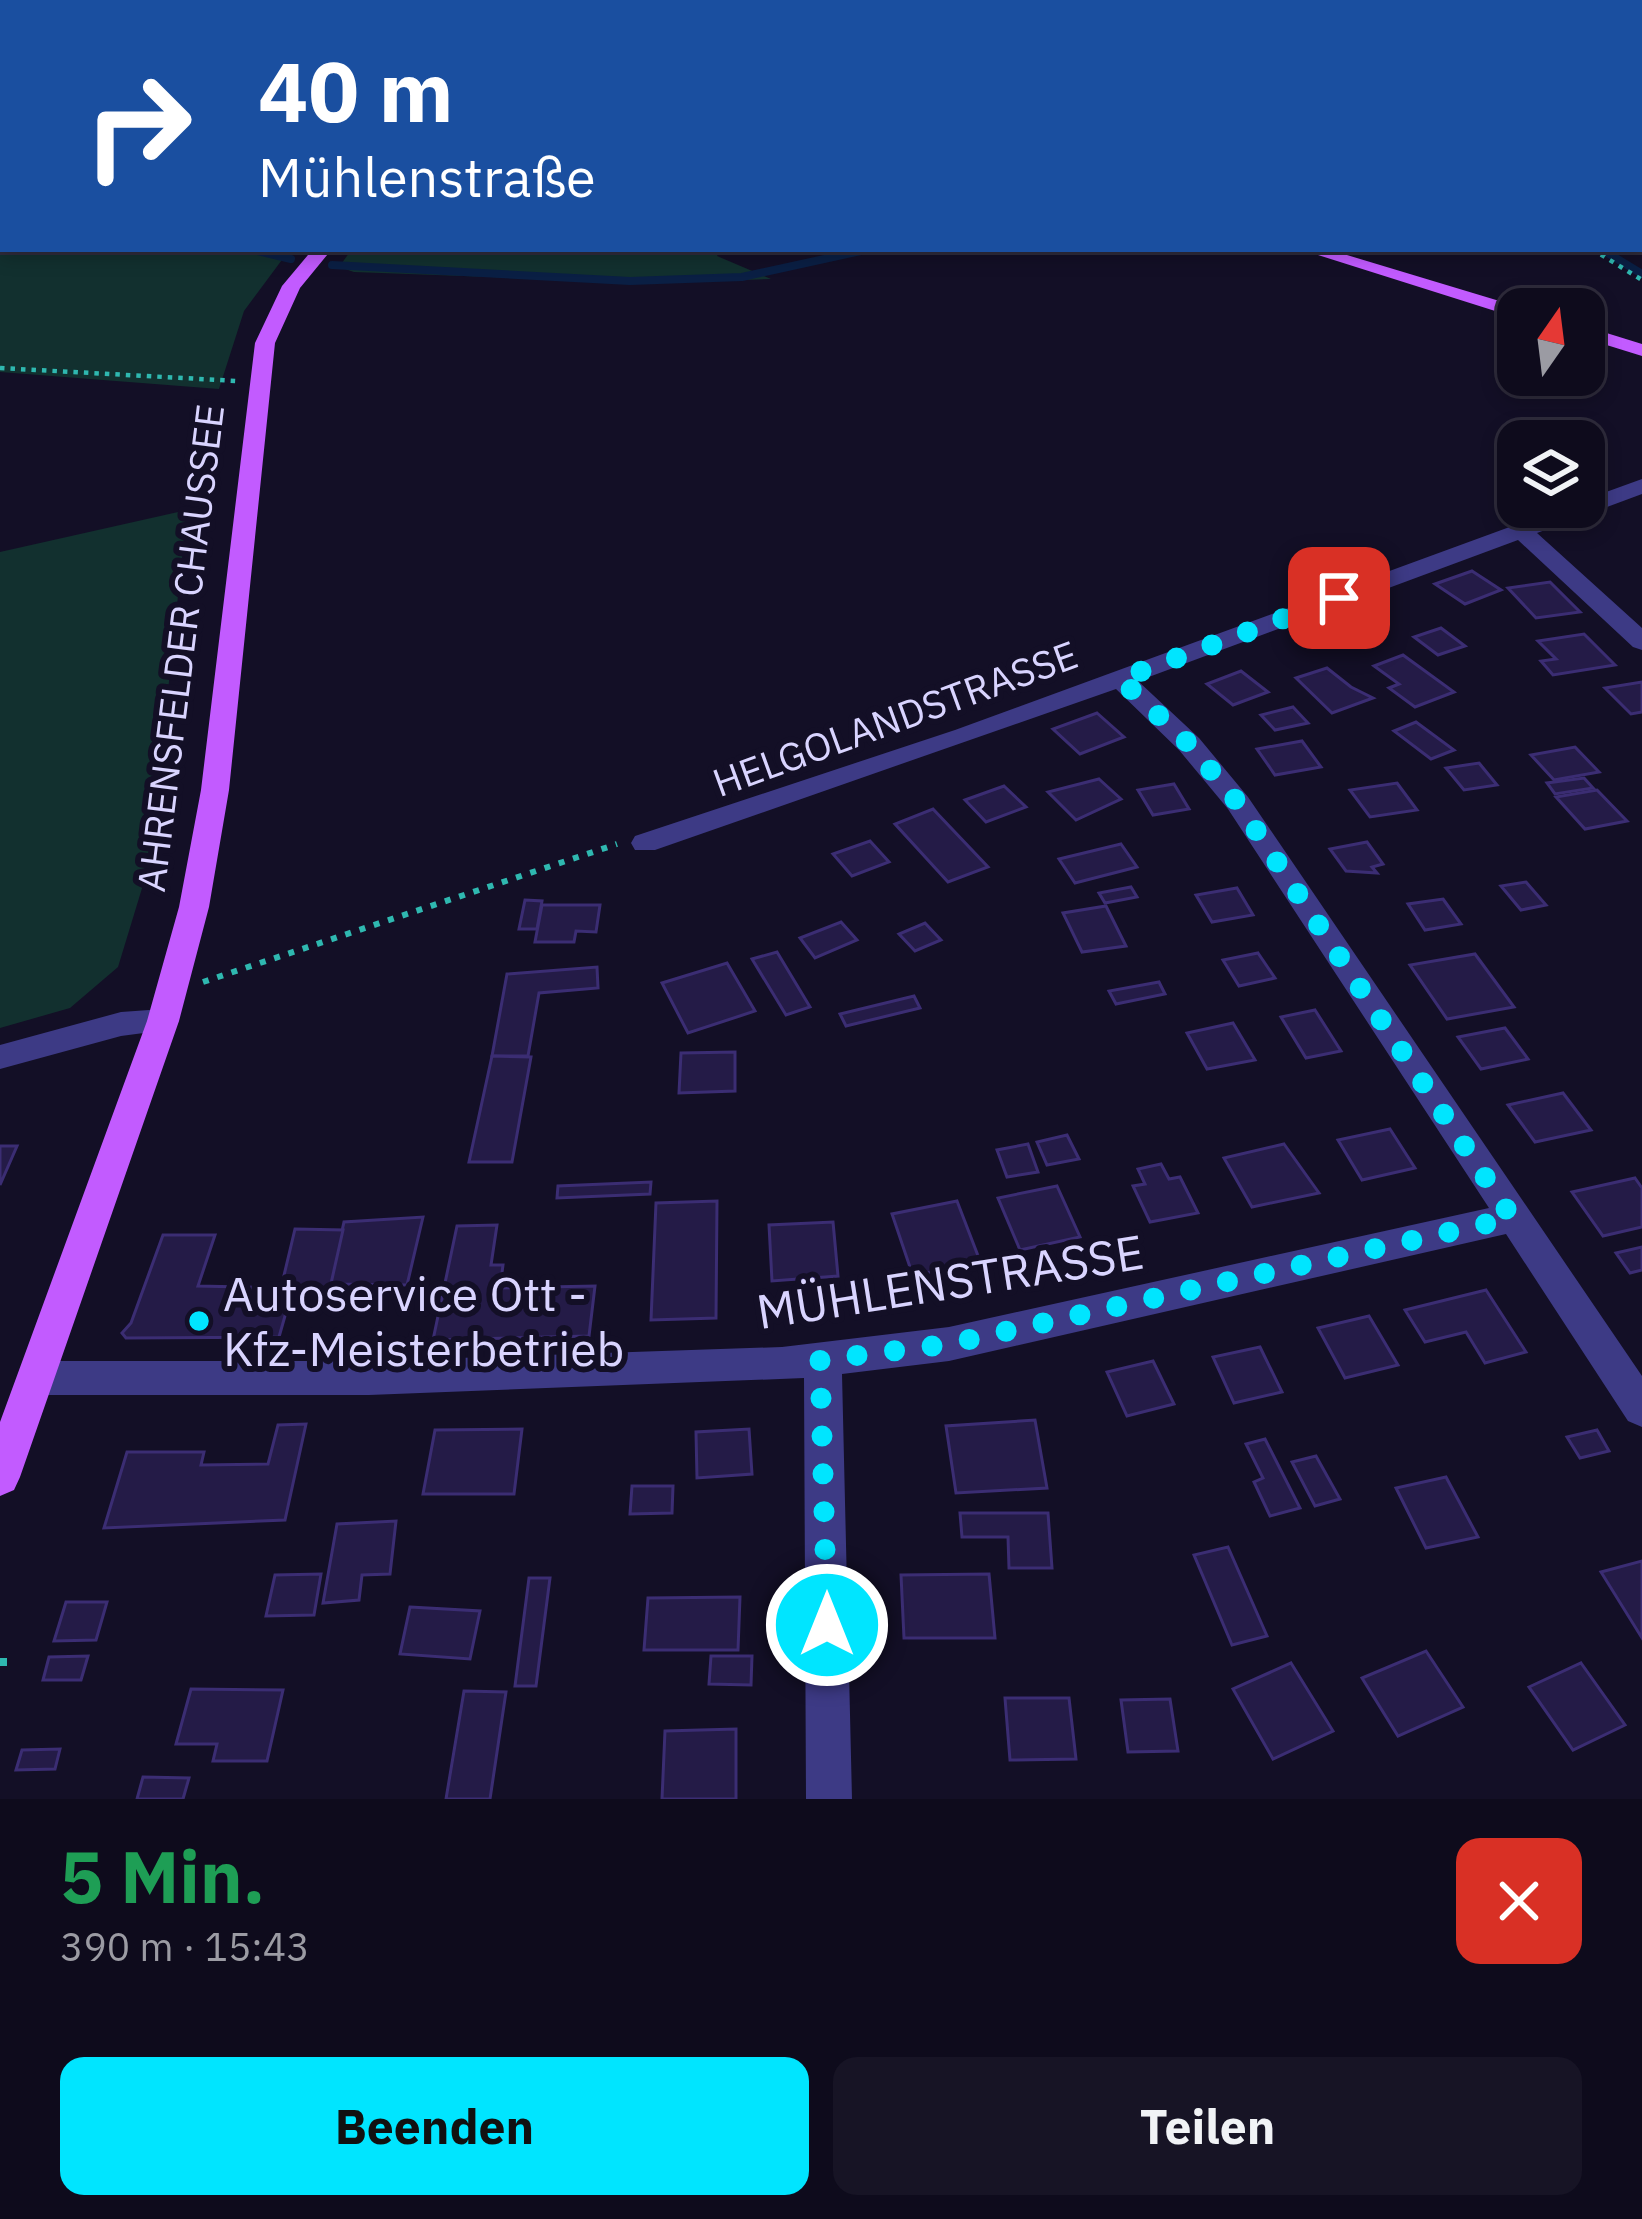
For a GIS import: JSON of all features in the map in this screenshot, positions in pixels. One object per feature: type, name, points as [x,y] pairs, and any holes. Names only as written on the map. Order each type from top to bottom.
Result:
[{"type":"main road","name":"AHRENSFELDER CHAUSSEE","points":[[0,1478],[167,1006],[194,907],[214,790],[259,380],[275,314],[321,252]]},
{"type":"main road","points":[[1318,252],[1497,306]]},
{"type":"main road","points":[[1605,339],[1642,350]]},
{"type":"street","name":"HELGOLANDSTRASSE","points":[[645,843],[711,825],[1120,679],[1642,486]]},
{"type":"street","points":[[1523,532],[1642,642]]},
{"type":"street","points":[[1120,679],[1189,744],[1238,803],[1642,1409]]},
{"type":"street","points":[[0,1057],[122,1024],[167,1006]]},
{"type":"street","name":"MÜHLENSTRASSE","points":[[36,1378],[608,1372],[820,1360],[949,1344],[1512,1218]]},
{"type":"street","points":[[820,1360],[826,1399],[829,1799]]},
{"type":"path","points":[[1597,252],[1642,280]]},
{"type":"path","points":[[0,368],[182,382],[259,380]]},
{"type":"path","points":[[167,1006],[520,873],[622,842],[645,843]]},
{"type":"green space","points":[[0,252],[288,252],[244,311],[219,389],[0,372]]},
{"type":"green space","points":[[350,252],[719,252],[717,256],[771,279],[655,283],[354,272],[339,267]]},
{"type":"green space","points":[[187,510],[150,862],[118,967],[70,1008],[0,1028],[0,552]]},
{"type":"building","points":[[1472,571],[1501,590],[1465,604],[1435,584]]},
{"type":"building","points":[[1550,582],[1580,612],[1536,618],[1508,588]]},
{"type":"building","points":[[1441,628],[1465,646],[1438,655],[1414,637]]},
{"type":"building","points":[[1584,634],[1615,665],[1553,675],[1541,661],[1556,659],[1538,641]]},
{"type":"building","points":[[1403,655],[1454,692],[1415,707],[1389,688],[1399,684],[1374,666]]},
{"type":"building","points":[[1327,668],[1373,698],[1332,713],[1296,678]]},
{"type":"building","points":[[1241,671],[1268,692],[1233,705],[1207,684]]},
{"type":"building","points":[[1642,682],[1642,712],[1631,714],[1605,688]]},
{"type":"building","points":[[1293,707],[1308,723],[1275,730],[1261,715]]},
{"type":"building","points":[[1097,713],[1124,737],[1080,754],[1053,729]]},
{"type":"building","points":[[1416,722],[1454,750],[1431,759],[1394,731]]},
{"type":"building","points":[[1302,741],[1321,767],[1275,775],[1257,749]]},
{"type":"building","points":[[1575,747],[1599,772],[1554,780],[1531,755]]},
{"type":"building","points":[[1479,763],[1497,785],[1464,790],[1446,768]]},
{"type":"building","points":[[1584,778],[1593,788],[1555,794],[1547,783]]},
{"type":"building","points":[[1099,779],[1121,799],[1076,820],[1048,792]]},
{"type":"building","points":[[1397,783],[1417,810],[1370,817],[1350,790]]},
{"type":"building","points":[[1174,784],[1189,809],[1153,815],[1138,790]]},
{"type":"building","points":[[1004,786],[1026,807],[986,822],[965,800]]},
{"type":"building","points":[[1597,790],[1627,821],[1585,829],[1556,797]]},
{"type":"building","points":[[933,809],[988,867],[948,882],[895,824]]},
{"type":"building","points":[[870,841],[889,862],[852,876],[833,854]]},
{"type":"building","points":[[1367,842],[1383,864],[1372,867],[1377,873],[1346,871],[1330,849]]},
{"type":"building","points":[[1121,844],[1137,867],[1075,883],[1059,859]]},
{"type":"building","points":[[1526,882],[1546,905],[1521,910],[1501,886]]},
{"type":"building","points":[[1131,887],[1137,897],[1105,903],[1099,893]]},
{"type":"building","points":[[1237,888],[1253,915],[1212,922],[1196,895]]},
{"type":"building","points":[[1443,899],[1461,924],[1425,930],[1408,904]]},
{"type":"building","points":[[525,900],[542,901],[537,929],[519,929]]},
{"type":"building","points":[[542,905],[600,905],[596,932],[576,931],[574,942],[535,942]]},
{"type":"building","points":[[1106,906],[1126,946],[1082,952],[1063,913]]},
{"type":"building","points":[[841,922],[857,940],[815,958],[800,938]]},
{"type":"building","points":[[925,923],[941,940],[915,951],[899,934]]},
{"type":"building","points":[[777,952],[810,1007],[786,1015],[752,959]]},
{"type":"building","points":[[1258,953],[1275,978],[1239,986],[1223,960]]},
{"type":"building","points":[[1475,954],[1514,1007],[1447,1019],[1410,965]]},
{"type":"building","points":[[727,963],[755,1011],[688,1033],[662,983]]},
{"type":"building","points":[[597,967],[598,988],[539,993],[528,1056],[492,1056],[507,974]]},
{"type":"building","points":[[1159,982],[1165,994],[1116,1004],[1109,991]]},
{"type":"building","points":[[914,996],[920,1008],[846,1026],[840,1014]]},
{"type":"building","points":[[1315,1010],[1341,1051],[1306,1058],[1281,1017]]},
{"type":"building","points":[[1233,1023],[1255,1060],[1207,1069],[1187,1033]]},
{"type":"building","points":[[1505,1028],[1528,1059],[1481,1069],[1458,1037]]},
{"type":"building","points":[[735,1052],[735,1091],[679,1093],[681,1053]]},
{"type":"building","points":[[492,1056],[531,1057],[512,1162],[469,1162]]},
{"type":"building","points":[[1563,1093],[1591,1130],[1535,1142],[1508,1105]]},
{"type":"building","points":[[1390,1129],[1415,1168],[1362,1180],[1338,1140]]},
{"type":"building","points":[[1067,1135],[1079,1159],[1047,1165],[1037,1142]]},
{"type":"building","points":[[1028,1144],[1038,1172],[1007,1177],[997,1150]]},
{"type":"building","points":[[1284,1144],[1319,1193],[1252,1207],[1224,1158]]},
{"type":"building","points":[[0,1146],[17,1146],[0,1185]]},
{"type":"building","points":[[1161,1164],[1169,1179],[1180,1177],[1198,1213],[1150,1222],[1133,1186],[1145,1184],[1138,1169]]},
{"type":"building","points":[[1635,1178],[1642,1188],[1642,1227],[1603,1236],[1572,1192]]},
{"type":"building","points":[[651,1182],[650,1194],[557,1198],[558,1186]]},
{"type":"building","points":[[1057,1186],[1080,1237],[1020,1250],[998,1198]]},
{"type":"building","points":[[717,1201],[716,1318],[651,1320],[656,1203]]},
{"type":"building","points":[[957,1201],[980,1261],[913,1276],[892,1214]]},
{"type":"building","points":[[423,1217],[407,1285],[330,1284],[344,1222]]},
{"type":"building","points":[[833,1222],[838,1276],[772,1281],[769,1225]]},
{"type":"building","points":[[497,1225],[491,1265],[503,1265],[500,1288],[595,1286],[589,1336],[433,1340],[457,1226]]},
{"type":"building","points":[[295,1229],[343,1230],[330,1288],[281,1288]]},
{"type":"building","points":[[163,1235],[215,1235],[198,1286],[293,1288],[279,1337],[126,1338],[122,1333],[131,1323]]},
{"type":"building","points":[[1642,1247],[1642,1270],[1630,1273],[1616,1253]]},
{"type":"building","points":[[1486,1290],[1526,1352],[1485,1363],[1466,1332],[1425,1342],[1405,1310]]},
{"type":"building","points":[[1369,1316],[1398,1365],[1345,1378],[1318,1328]]},
{"type":"building","points":[[1260,1347],[1282,1392],[1234,1403],[1213,1357]]},
{"type":"building","points":[[1153,1361],[1174,1404],[1127,1416],[1107,1372]]},
{"type":"building","points":[[1035,1420],[1047,1488],[956,1493],[946,1426]]},
{"type":"building","points":[[306,1424],[285,1520],[104,1528],[127,1452],[204,1452],[201,1465],[268,1464],[278,1425]]},
{"type":"building","points":[[522,1429],[514,1494],[423,1494],[435,1430]]},
{"type":"building","points":[[749,1429],[752,1474],[697,1478],[696,1432]]},
{"type":"building","points":[[1597,1430],[1609,1451],[1580,1458],[1567,1437]]},
{"type":"building","points":[[1265,1439],[1300,1508],[1270,1516],[1254,1482],[1263,1478],[1246,1444]]},
{"type":"building","points":[[1316,1456],[1340,1499],[1315,1506],[1292,1462]]},
{"type":"building","points":[[1446,1477],[1478,1537],[1426,1548],[1396,1488]]},
{"type":"building","points":[[632,1486],[673,1486],[672,1513],[630,1514]]},
{"type":"building","points":[[960,1513],[1048,1513],[1052,1568],[1009,1568],[1008,1537],[962,1537]]},
{"type":"building","points":[[396,1521],[390,1574],[362,1575],[359,1600],[323,1603],[337,1524]]},
{"type":"building","points":[[1228,1547],[1267,1636],[1232,1645],[1194,1555]]},
{"type":"building","points":[[1642,1561],[1642,1638],[1601,1572]]},
{"type":"building","points":[[321,1574],[314,1615],[266,1616],[275,1575]]},
{"type":"building","points":[[989,1574],[995,1638],[904,1638],[901,1575]]},
{"type":"building","points":[[529,1578],[550,1578],[536,1686],[515,1686]]},
{"type":"building","points":[[740,1597],[738,1650],[644,1650],[648,1598]]},
{"type":"building","points":[[66,1602],[107,1602],[96,1640],[54,1641]]},
{"type":"building","points":[[410,1607],[480,1611],[470,1659],[400,1654]]},
{"type":"building","points":[[1426,1651],[1463,1707],[1398,1736],[1362,1678]]},
{"type":"building","points":[[88,1656],[81,1680],[43,1680],[49,1657]]},
{"type":"building","points":[[711,1656],[752,1656],[751,1685],[709,1684]]},
{"type":"building","points":[[1291,1663],[1333,1731],[1273,1759],[1233,1689]]},
{"type":"building","points":[[1581,1663],[1625,1725],[1573,1750],[1529,1687]]},
{"type":"building","points":[[191,1689],[283,1690],[267,1761],[213,1761],[217,1744],[176,1744]]},
{"type":"building","points":[[464,1691],[506,1692],[490,1799],[446,1799]]},
{"type":"building","points":[[1005,1698],[1069,1698],[1076,1759],[1010,1760]]},
{"type":"building","points":[[1170,1699],[1178,1751],[1128,1752],[1121,1700]]},
{"type":"building","points":[[736,1729],[736,1799],[662,1799],[665,1731]]},
{"type":"building","points":[[60,1749],[55,1769],[16,1770],[22,1750]]},
{"type":"building","points":[[143,1777],[189,1778],[183,1799],[137,1799]]},
{"type":"waterway","points":[[262,252],[291,259]]},
{"type":"waterway","points":[[332,265],[630,281],[742,277],[856,252]]},
{"type":"waterway","points":[[1606,252],[1642,274]]},
{"type":"place","name":"Autoservice Ott - Kfz-Meisterbetrieb","points":[[199,1321]]},
{"type":"route","points":[[827,1625],[826,1399],[820,1360],[949,1344],[1512,1218],[1238,803],[1189,744],[1120,679],[1339,598]]}]
